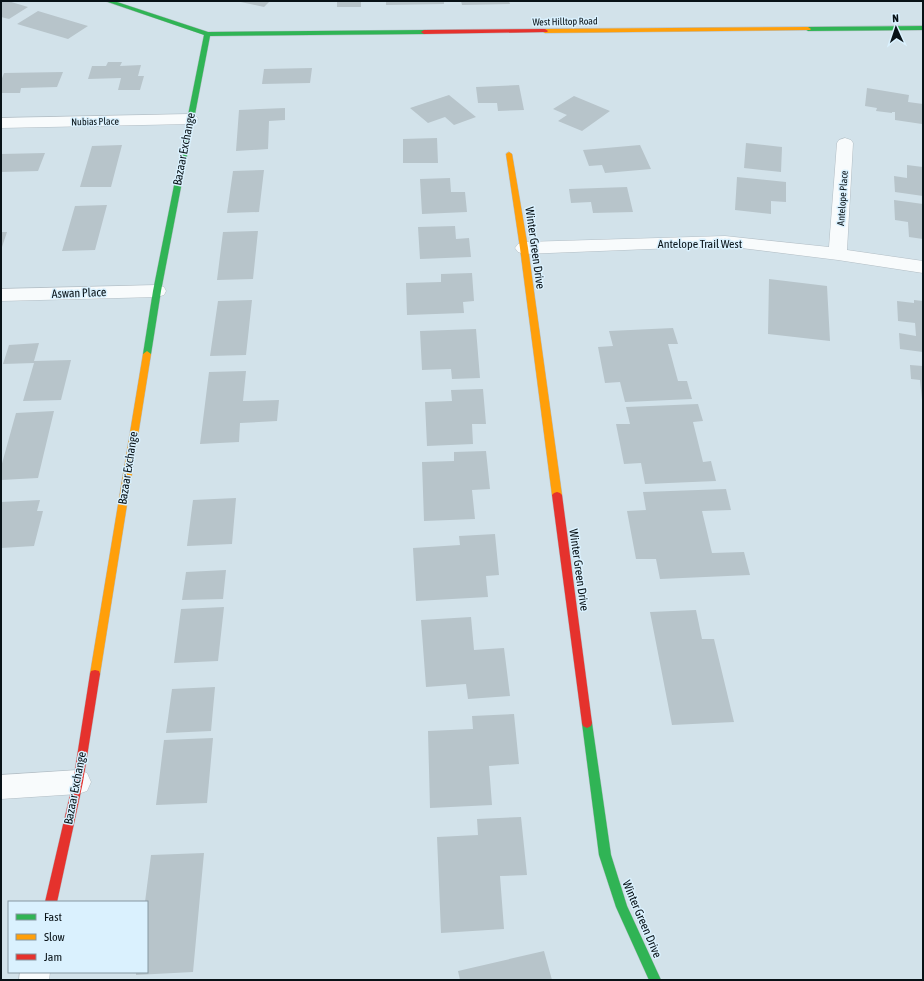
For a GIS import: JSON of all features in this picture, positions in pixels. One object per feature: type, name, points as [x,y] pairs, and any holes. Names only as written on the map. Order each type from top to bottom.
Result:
[{"type":"street","name":"West Hilltop Road","points":[[108,1],[206,34],[923,28]]},
{"type":"street","name":"Bazaar Exchange","points":[[51,901],[78,782],[157,291],[206,34]]},
{"type":"street","name":"Nubias Place","points":[[1,123],[190,120]]},
{"type":"street","name":"Antelope Place","points":[[838,254],[845,143]]},
{"type":"street","name":"Winter Green Drive","points":[[509,154],[524,248],[605,855],[622,907],[655,980]]},
{"type":"street","name":"Antelope Trail West","points":[[524,248],[725,241],[838,254],[923,268]]},
{"type":"street","name":"Aswan Place","points":[[1,295],[157,291]]},
{"type":"street","points":[[1,787],[78,782]]},
{"type":"building","points":[[1,1],[8,1],[28,7],[9,19],[1,17]]},
{"type":"building","points":[[236,1],[270,1],[264,7]]},
{"type":"building","points":[[337,1],[361,1],[361,7],[337,7]]},
{"type":"building","points":[[386,1],[444,1],[444,4],[386,5]]},
{"type":"building","points":[[461,1],[509,1],[510,4],[462,5]]},
{"type":"building","points":[[38,11],[88,26],[68,39],[17,24]]},
{"type":"building","points":[[108,62],[122,62],[120,66],[141,65],[138,76],[144,76],[140,90],[118,90],[121,78],[88,79],[92,66],[106,66]]},
{"type":"building","points":[[312,68],[310,83],[262,84],[264,69]]},
{"type":"building","points":[[63,72],[57,87],[21,88],[20,93],[1,93],[1,81],[4,73]]},
{"type":"building","points":[[519,85],[524,110],[498,111],[497,103],[478,103],[476,87]]},
{"type":"building","points":[[867,88],[909,95],[908,102],[923,104],[922,124],[895,120],[895,112],[876,111],[877,108],[865,106]]},
{"type":"building","points":[[449,95],[476,117],[454,125],[445,117],[428,123],[410,108]]},
{"type":"building","points":[[574,96],[610,111],[582,131],[558,121],[567,115],[553,109]]},
{"type":"building","points":[[285,108],[285,120],[269,121],[268,149],[236,151],[239,110]]},
{"type":"building","points":[[437,138],[438,163],[403,163],[403,139]]},
{"type":"building","points":[[746,143],[782,147],[781,172],[744,168]]},
{"type":"building","points":[[122,145],[111,187],[80,187],[92,146]]},
{"type":"building","points":[[640,145],[651,169],[605,173],[602,165],[589,166],[583,150]]},
{"type":"building","points":[[45,153],[38,171],[1,172],[1,154]]},
{"type":"building","points":[[907,165],[923,167],[923,196],[895,192],[894,176],[907,178]]},
{"type":"building","points":[[264,170],[259,212],[227,213],[233,171]]},
{"type":"building","points":[[737,177],[786,182],[786,202],[771,201],[771,214],[735,210]]},
{"type":"building","points":[[450,178],[451,192],[465,192],[467,212],[422,214],[420,179]]},
{"type":"building","points":[[627,187],[633,212],[593,213],[591,202],[571,203],[569,189]]},
{"type":"building","points":[[894,200],[923,204],[923,239],[909,237],[908,222],[895,220]]},
{"type":"building","points":[[107,205],[95,250],[62,251],[75,206]]},
{"type":"building","points":[[455,226],[456,239],[469,238],[471,257],[420,259],[418,227]]},
{"type":"building","points":[[258,231],[253,279],[217,280],[223,232]]},
{"type":"building","points":[[1,232],[7,232],[1,250]]},
{"type":"building","points":[[472,273],[474,301],[463,302],[464,313],[407,315],[406,283],[441,282],[441,274]]},
{"type":"building","points":[[769,279],[827,286],[830,341],[768,334]]},
{"type":"building","points":[[252,300],[246,355],[210,356],[218,301]]},
{"type":"building","points":[[914,300],[923,301],[923,352],[900,349],[899,333],[916,336],[915,323],[898,321],[897,301],[914,303]]},
{"type":"building","points":[[673,328],[678,344],[668,344],[678,381],[687,381],[692,399],[625,402],[620,382],[605,383],[598,347],[613,346],[609,331]]},
{"type":"building","points":[[476,329],[480,378],[452,379],[451,369],[422,370],[420,331]]},
{"type":"building","points":[[39,343],[34,361],[71,360],[61,400],[23,401],[34,363],[3,364],[9,345]]},
{"type":"building","points":[[910,365],[923,366],[923,410],[920,380],[911,379]]},
{"type":"building","points":[[246,371],[243,401],[279,400],[277,421],[240,423],[239,442],[200,444],[209,372]]},
{"type":"building","points":[[483,389],[486,424],[472,424],[473,444],[427,446],[425,402],[452,401],[451,390]]},
{"type":"building","points":[[698,404],[703,421],[693,422],[703,462],[711,461],[716,481],[645,484],[641,463],[624,464],[616,424],[630,424],[626,407]]},
{"type":"building","points":[[54,411],[38,478],[1,480],[1,467],[16,413]]},
{"type":"building","points":[[486,451],[490,489],[472,490],[475,519],[424,521],[422,462],[454,461],[454,452]]},
{"type":"building","points":[[726,489],[731,510],[702,511],[712,553],[744,552],[750,575],[660,579],[656,559],[636,559],[627,511],[646,510],[643,492]]},
{"type":"building","points":[[236,498],[232,544],[187,546],[193,500]]},
{"type":"building","points":[[40,500],[37,511],[43,511],[34,546],[1,548],[1,502]]},
{"type":"building","points":[[495,534],[499,575],[486,576],[488,597],[416,601],[413,548],[460,545],[459,536]]},
{"type":"building","points":[[226,570],[223,599],[182,600],[186,572]]},
{"type":"building","points":[[224,607],[218,661],[174,663],[181,609]]},
{"type":"building","points":[[696,610],[702,639],[714,639],[734,722],[672,725],[650,612]]},
{"type":"building","points":[[471,617],[474,650],[504,648],[510,696],[468,699],[466,684],[426,687],[421,620]]},
{"type":"building","points":[[215,687],[211,731],[166,733],[172,689]]},
{"type":"building","points":[[514,714],[519,764],[489,766],[492,805],[430,808],[428,731],[473,729],[472,716]]},
{"type":"building","points":[[213,738],[207,803],[156,805],[164,740]]},
{"type":"building","points":[[521,817],[527,875],[500,876],[504,929],[441,933],[437,837],[478,835],[477,819]]},
{"type":"building","points":[[204,853],[193,972],[136,975],[136,973],[148,973],[148,901],[145,901],[151,855]]},
{"type":"building","points":[[544,951],[552,980],[460,980],[458,971]]},
{"type":"traffic: fast","points":[[108,1],[207,34],[424,32]]},
{"type":"traffic: fast","points":[[808,29],[923,28]]},
{"type":"traffic: fast","points":[[147,354],[157,291],[207,34]]},
{"type":"traffic: fast","points":[[587,723],[605,855],[622,907],[655,980]]},
{"type":"traffic: slow","points":[[545,31],[808,29]]},
{"type":"traffic: slow","points":[[509,154],[524,248],[557,495]]},
{"type":"traffic: slow","points":[[95,674],[147,354]]},
{"type":"traffic: jam","points":[[424,32],[545,31]]},
{"type":"traffic: jam","points":[[557,495],[587,723]]},
{"type":"traffic: jam","points":[[51,901],[78,782],[95,674]]}]
